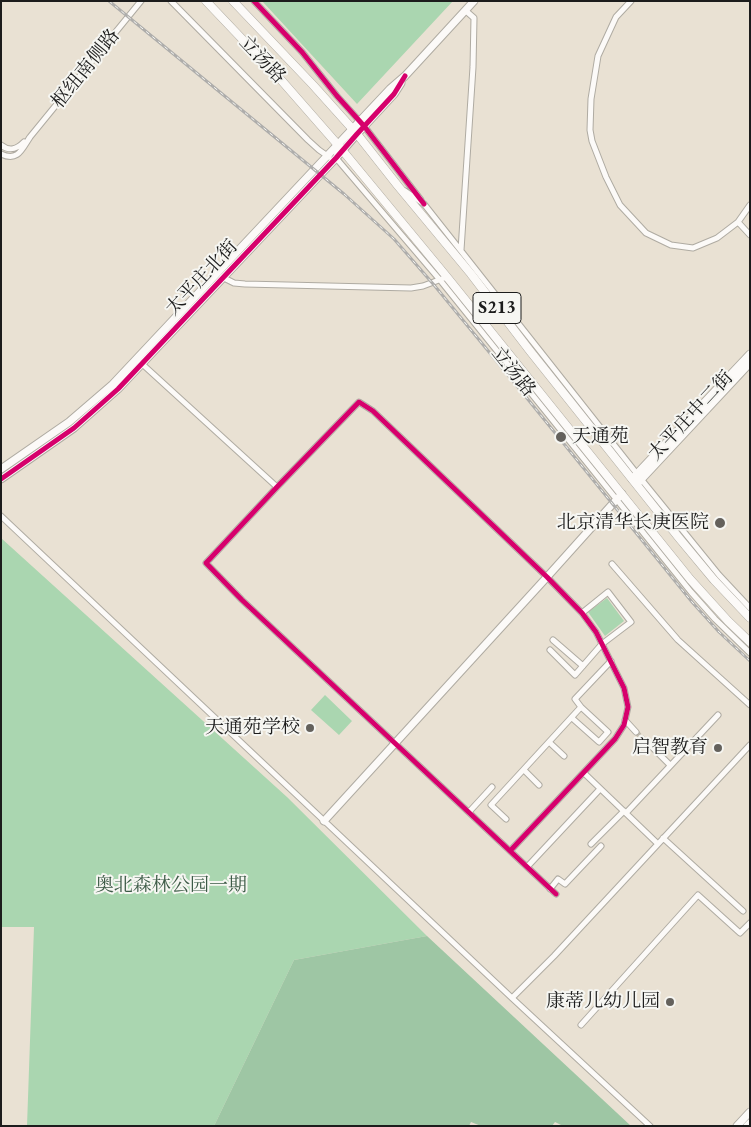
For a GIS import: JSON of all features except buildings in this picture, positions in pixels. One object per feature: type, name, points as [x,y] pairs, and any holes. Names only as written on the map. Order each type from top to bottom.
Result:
[{"type":"main road","name":"立汤路","points":[[206,1],[282,81],[340,148],[620,497],[696,586],[750,642]]},
{"type":"main road","name":"立汤路","points":[[233,1],[355,131],[530,351],[637,479],[714,580],[750,618]]},
{"type":"main road","name":"太平庄北街","points":[[1,479],[74,428],[104,403],[327,157],[340,148],[390,89],[405,76],[474,1]]},
{"type":"main road","name":"太平庄北街","points":[[220,276],[336,158],[340,148]]},
{"type":"main road","name":"太平庄中二街","points":[[637,479],[750,354]]},
{"type":"main road","name":"太平庄北街","points":[[1,469],[83,411],[140,362]]},
{"type":"main road","name":"太平庄中二街","points":[[637,479],[750,364]]},
{"type":"main road","points":[[324,821],[620,497]]},
{"type":"main road","points":[[737,1126],[750,1112]]},
{"type":"main road","points":[[747,1126],[750,1123]]},
{"type":"street","name":"枢纽南侧路","points":[[1,154],[13,157],[20,153],[30,137],[141,1]]},
{"type":"street","points":[[172,1],[308,140],[327,157],[336,158]]},
{"type":"street","points":[[254,1],[302,52],[362,124],[424,204]]},
{"type":"street","points":[[632,1],[616,17],[598,56],[591,99],[590,130],[592,141],[606,177],[620,205],[646,233],[671,245],[693,248],[717,238],[738,222],[750,206]]},
{"type":"street","points":[[462,250],[474,18],[466,11]]},
{"type":"street","points":[[1,145],[5,148],[15,149],[30,137]]},
{"type":"street","name":"立汤路","points":[[336,158],[443,278]]},
{"type":"street","name":"立汤路","points":[[398,186],[424,204],[462,250],[637,479],[719,575],[750,608]]},
{"type":"street","points":[[738,222],[750,235]]},
{"type":"street","points":[[220,276],[234,283],[245,284],[412,288],[443,278]]},
{"type":"street","points":[[140,362],[277,486]]},
{"type":"street","points":[[510,851],[615,739],[624,724],[628,707],[624,688],[596,632],[582,613],[547,576],[373,411],[359,402],[277,486],[206,563],[242,600],[526,867],[556,894]]},
{"type":"street","name":"立汤路","points":[[620,497],[643,533],[691,592],[715,619],[750,653]]},
{"type":"street","points":[[1,516],[650,1126]]},
{"type":"street","points":[[612,564],[678,640],[750,705]]},
{"type":"street","points":[[550,650],[576,675],[602,644],[631,622],[608,592],[582,613]]},
{"type":"street","points":[[553,640],[583,666]]},
{"type":"street","points":[[572,718],[599,742],[608,732],[574,699],[611,662]]},
{"type":"street","points":[[506,819],[491,805],[581,707]]},
{"type":"street","points":[[591,844],[625,812],[718,715]]},
{"type":"street","points":[[625,720],[636,732]]},
{"type":"street","points":[[549,742],[564,756]]},
{"type":"street","points":[[650,745],[670,765]]},
{"type":"street","points":[[512,998],[554,956],[750,745]]},
{"type":"street","points":[[524,770],[539,785]]},
{"type":"street","points":[[584,773],[658,844]]},
{"type":"street","points":[[469,812],[492,787]]},
{"type":"street","points":[[526,867],[600,789]]},
{"type":"street","points":[[663,838],[743,911]]},
{"type":"street","points":[[550,889],[558,879],[565,884],[601,846]]},
{"type":"street","points":[[581,1025],[698,895],[740,933],[748,927]]},
{"type":"green space","points":[[262,1],[453,1],[357,104]]},
{"type":"green space","name":"奥北森林公园一期","points":[[1,538],[287,797],[427,936],[294,960],[214,1126],[27,1126],[34,927],[1,927]]},
{"type":"green space","points":[[607,598],[624,621],[605,636],[588,612]]},
{"type":"green space","points":[[325,695],[352,721],[339,735],[311,710]]},
{"type":"green space","points":[[427,936],[631,1126],[563,1126],[555,1122],[552,1126],[481,1126],[471,1122],[469,1126],[214,1126],[294,960]]},
{"type":"tunnel","points":[[636,732],[650,745]]},
{"type":"railway","points":[[109,1],[344,194],[394,239],[526,397],[692,602],[719,632],[750,661]]},
{"type":"cycle path","points":[[254,1],[302,52],[364,126],[424,204]]},
{"type":"cycle path","points":[[1,479],[74,428],[118,389],[336,158],[394,94],[405,76]]},
{"type":"cycle path","points":[[510,851],[615,739],[624,725],[628,707],[624,688],[596,632],[582,613],[547,577],[373,411],[359,402],[206,563],[242,600],[556,894]]},
{"type":"place","name":"天通苑","points":[[561,437]]},
{"type":"place","name":"北京清华长庚医院","points":[[720,523]]},
{"type":"place","name":"天通苑学校","points":[[310,728]]},
{"type":"place","name":"启智教育","points":[[718,748]]},
{"type":"place","name":"康蒂儿幼儿园","points":[[670,1002]]}]
